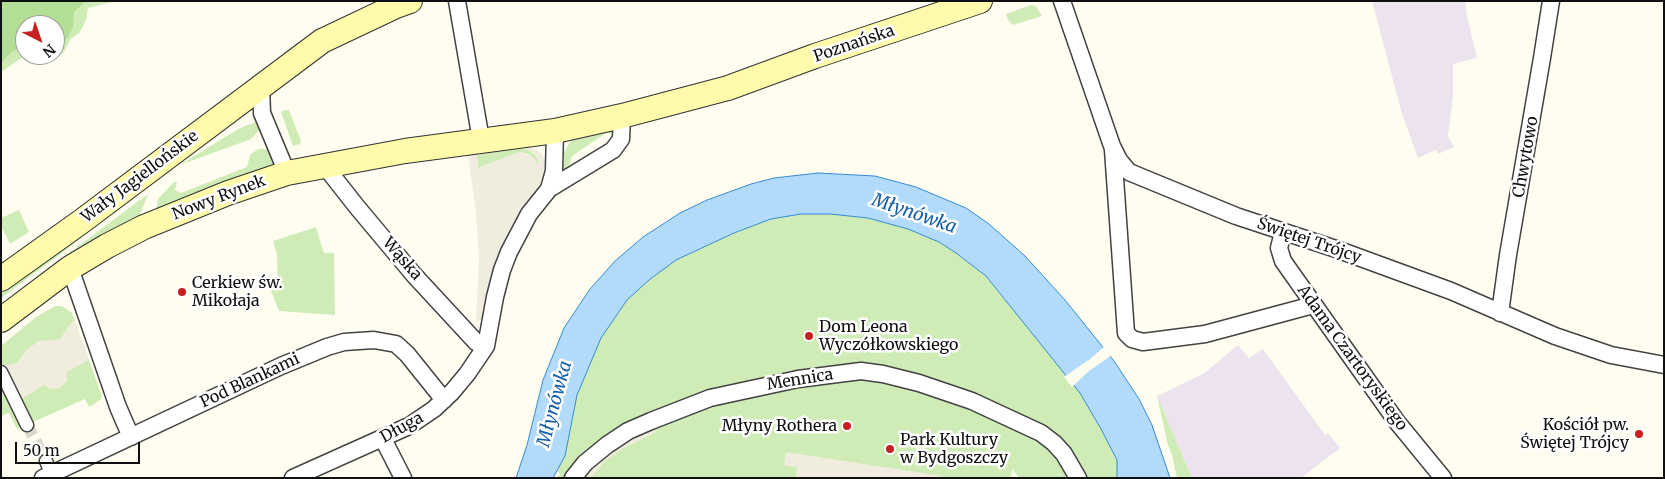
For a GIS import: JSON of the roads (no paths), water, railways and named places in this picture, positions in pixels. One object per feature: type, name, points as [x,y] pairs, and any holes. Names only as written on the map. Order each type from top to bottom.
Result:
[{"type":"main road","name":"Wały Jagiellońskie","points":[[1,279],[82,221],[322,41],[410,1]]},
{"type":"main road","name":"Poznańska","points":[[287,173],[324,165],[481,140],[555,131],[622,116],[728,88],[946,7],[980,1]]},
{"type":"main road","name":"Nowy Rynek","points":[[70,268],[144,227],[228,193],[287,173]]},
{"type":"main road","points":[[1,320],[70,268]]},
{"type":"street","points":[[457,1],[481,140]]},
{"type":"street","name":"Świętej Trójcy","points":[[1062,1],[1112,146],[1119,160],[1129,172],[1236,216],[1339,250],[1442,288],[1555,336],[1611,355],[1664,365]]},
{"type":"street","name":"Chwytowo","points":[[1500,313],[1550,1]]},
{"type":"street","name":"Nowy Rynek","points":[[269,80],[262,113],[287,173]]},
{"type":"street","points":[[486,346],[495,297],[505,262],[529,214],[549,189],[613,150],[621,139],[622,116]]},
{"type":"street","points":[[549,189],[554,171],[555,131]]},
{"type":"street","points":[[1112,146],[1126,332],[1132,340],[1143,342],[1205,334],[1313,305]]},
{"type":"street","name":"Wąska","points":[[324,165],[427,289],[476,342],[486,346]]},
{"type":"street","name":"Adama Czartoryskiego","points":[[1283,232],[1279,248],[1283,261],[1397,422],[1443,478]]},
{"type":"street","points":[[70,268],[130,437]]},
{"type":"street","name":"Pod Blankami","points":[[49,473],[281,366],[344,342],[361,340],[382,341],[398,346],[408,354],[444,400]]},
{"type":"street","name":"Długa","points":[[293,478],[417,421],[444,400],[467,374],[486,346]]},
{"type":"street","name":"Mennica","points":[[573,478],[585,463],[607,445],[628,431],[650,420],[710,398],[798,379],[861,371],[883,374],[919,383],[972,401],[1041,433],[1064,454],[1078,478]]},
{"type":"street","points":[[1,372],[28,425]]},
{"type":"street","points":[[383,438],[403,478]]},
{"type":"water","name":"Młynówka","points":[[818,173],[875,176],[916,187],[966,208],[989,224],[1025,256],[1065,300],[1114,361],[1139,399],[1152,425],[1170,478],[1117,478],[1117,460],[1080,393],[986,276],[956,253],[939,242],[908,229],[868,218],[830,214],[801,214],[771,219],[734,233],[676,260],[649,280],[627,300],[601,338],[577,395],[565,456],[553,478],[516,478],[527,445],[543,380],[564,328],[590,289],[615,261],[643,237],[680,213],[707,200],[774,178]]},
{"type":"tunnel","points":[[27,425],[46,461]]},
{"type":"place","name":"Cerkiew św. Mikołaja","points":[[182,292]]},
{"type":"place","name":"Dom Leona Wyczółkowskiego","points":[[809,336]]},
{"type":"place","name":"Młyny Rothera","points":[[847,426]]},
{"type":"place","name":"Kościół pw. Świętej Trójcy","points":[[1639,434]]},
{"type":"place","name":"Park Kultury w Bydgoszczy","points":[[890,449]]}]
